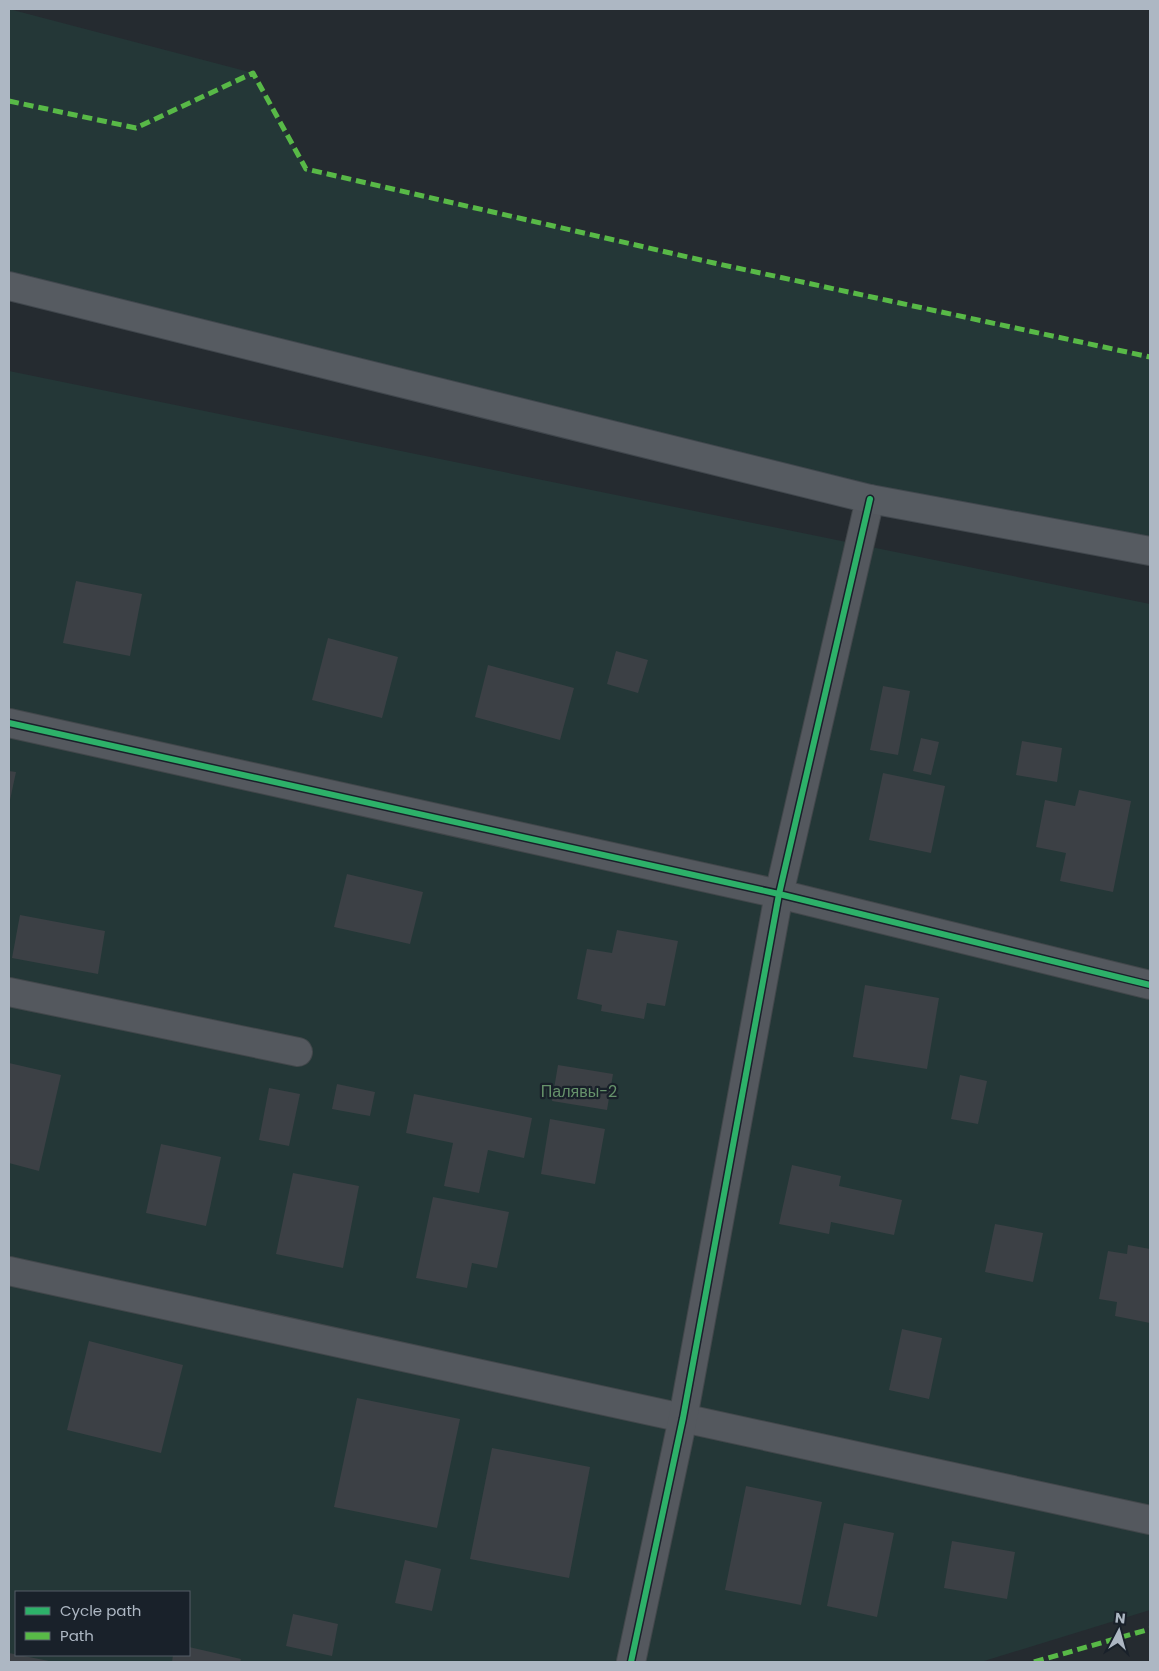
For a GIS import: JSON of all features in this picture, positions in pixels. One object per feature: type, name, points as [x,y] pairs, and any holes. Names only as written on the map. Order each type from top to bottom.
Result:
[{"type":"main road","points":[[9,286],[870,499],[1150,551]]},
{"type":"street","points":[[631,1662],[683,1418],[779,894],[870,499]]},
{"type":"street","points":[[9,723],[779,894],[1150,985]]},
{"type":"street","points":[[9,992],[298,1052]]},
{"type":"street","points":[[9,1271],[1150,1520]]},
{"type":"green space","points":[[9,9],[253,73],[306,169],[714,263],[1150,357],[1150,551],[9,286]]},
{"type":"green space","name":"Палявы-2","points":[[9,371],[1150,604],[1150,1610],[981,1662],[9,1662]]},
{"type":"building","points":[[76,581],[142,594],[130,656],[63,643]]},
{"type":"building","points":[[328,638],[398,657],[382,718],[312,700]]},
{"type":"building","points":[[616,651],[648,660],[638,693],[607,684]]},
{"type":"building","points":[[488,665],[574,688],[560,740],[475,717]]},
{"type":"building","points":[[883,686],[910,691],[898,755],[870,750]]},
{"type":"building","points":[[921,738],[939,742],[931,775],[913,771]]},
{"type":"building","points":[[1022,741],[1062,748],[1057,782],[1016,775]]},
{"type":"building","points":[[9,771],[16,772],[10,800],[9,800]]},
{"type":"building","points":[[883,773],[945,786],[931,853],[869,840]]},
{"type":"building","points":[[1079,790],[1131,801],[1113,892],[1060,881],[1066,853],[1036,847],[1045,800],[1075,806]]},
{"type":"building","points":[[347,874],[423,892],[410,944],[334,927]]},
{"type":"building","points":[[20,915],[105,931],[98,974],[12,958]]},
{"type":"building","points":[[617,930],[678,941],[665,1006],[647,1003],[644,1019],[601,1011],[602,1005],[577,999],[587,949],[612,953]]},
{"type":"building","points":[[865,985],[939,998],[927,1069],[853,1057]]},
{"type":"building","points":[[9,1063],[61,1075],[39,1171],[9,1163]]},
{"type":"building","points":[[558,1065],[613,1074],[607,1110],[552,1101]]},
{"type":"building","points":[[960,1075],[987,1081],[978,1124],[951,1119]]},
{"type":"building","points":[[337,1084],[375,1092],[370,1116],[332,1109]]},
{"type":"building","points":[[269,1088],[300,1094],[289,1146],[259,1140]]},
{"type":"building","points":[[414,1094],[532,1118],[524,1158],[488,1150],[479,1193],[444,1186],[453,1143],[406,1133]]},
{"type":"building","points":[[550,1119],[605,1129],[595,1184],[541,1174]]},
{"type":"building","points":[[161,1144],[221,1157],[206,1226],[146,1213]]},
{"type":"building","points":[[792,1165],[841,1176],[839,1186],[902,1200],[894,1235],[831,1222],[829,1234],[779,1224]]},
{"type":"building","points":[[293,1173],[359,1186],[343,1268],[276,1254]]},
{"type":"building","points":[[433,1197],[509,1212],[497,1268],[472,1263],[467,1288],[416,1278]]},
{"type":"building","points":[[995,1224],[1043,1233],[1033,1282],[985,1272]]},
{"type":"building","points":[[1128,1245],[1150,1249],[1150,1323],[1115,1316],[1117,1302],[1099,1299],[1108,1251],[1127,1254]]},
{"type":"building","points":[[902,1329],[942,1338],[929,1399],[889,1390]]},
{"type":"building","points":[[89,1341],[183,1365],[161,1453],[67,1430]]},
{"type":"building","points":[[357,1398],[460,1419],[437,1528],[334,1507]]},
{"type":"building","points":[[492,1448],[590,1467],[569,1578],[470,1559]]},
{"type":"building","points":[[746,1486],[822,1502],[801,1605],[725,1590]]},
{"type":"building","points":[[844,1523],[894,1533],[877,1617],[827,1606]]},
{"type":"building","points":[[952,1541],[1015,1552],[1007,1599],[944,1588]]},
{"type":"building","points":[[405,1560],[441,1569],[432,1611],[395,1603]]},
{"type":"building","points":[[293,1614],[338,1624],[332,1656],[286,1646]]},
{"type":"building","points":[[190,1647],[241,1659],[240,1662],[172,1662],[173,1656],[190,1656]]},
{"type":"building","points":[[9,1653],[15,1654],[15,1656],[49,1661],[49,1662],[9,1662]]},
{"type":"marked path","points":[[9,101],[136,128],[253,73],[306,169],[714,263],[1150,357]]},
{"type":"marked path","points":[[1034,1662],[1150,1629]]},
{"type":"cycle path","points":[[631,1662],[683,1418],[779,894],[870,499]]},
{"type":"cycle path","points":[[9,723],[779,894],[1150,985]]}]
